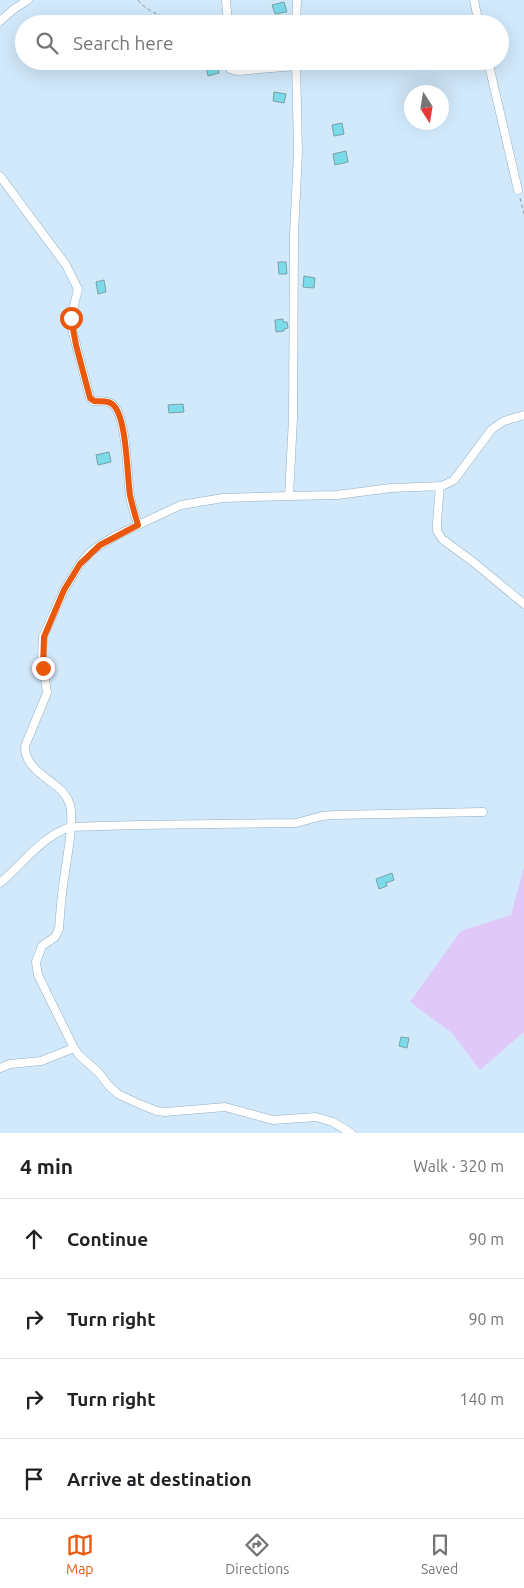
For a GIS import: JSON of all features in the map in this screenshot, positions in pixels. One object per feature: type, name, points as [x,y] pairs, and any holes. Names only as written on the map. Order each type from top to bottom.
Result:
[{"type":"street","points":[[0,21],[28,0]]},
{"type":"street","points":[[226,0],[227,15]]},
{"type":"street","points":[[296,15],[297,0]]},
{"type":"street","points":[[474,0],[477,15]]},
{"type":"street","points":[[289,496],[293,418],[294,234],[298,152],[296,70]]},
{"type":"street","points":[[490,70],[518,190]]},
{"type":"street","points":[[0,176],[66,265],[78,289],[71,318],[76,345],[90,398],[94,401],[104,401],[112,404],[120,416],[123,428],[130,497],[138,525]]},
{"type":"street","points":[[350,1133],[333,1122],[316,1117],[273,1120],[225,1107],[157,1111],[118,1094],[74,1048],[38,975],[36,962],[42,946],[56,937],[59,929],[71,808],[69,800],[36,770],[25,754],[25,746],[47,693],[43,663],[44,637],[64,590],[80,564],[100,545],[172,508],[223,498],[337,495],[391,488],[440,486],[454,480],[492,429],[504,421],[524,415]]},
{"type":"street","points":[[440,486],[437,531],[442,539],[480,567],[524,604]]},
{"type":"street","points":[[0,883],[41,845],[54,835],[70,827],[296,823],[334,815],[483,812]]},
{"type":"street","points":[[0,1068],[10,1064],[41,1061],[74,1048]]},
{"type":"path","points":[[138,0],[147,9],[163,15]]},
{"type":"path","points":[[518,190],[524,214]]},
{"type":"shaded area","points":[[524,867],[524,1032],[480,1070],[452,1033],[410,1002],[461,931],[511,915]]},
{"type":"building","points":[[284,2],[287,12],[275,14],[272,5]]},
{"type":"building","points":[[207,70],[218,70],[219,73],[208,76]]},
{"type":"building","points":[[274,92],[286,94],[284,103],[273,101]]},
{"type":"building","points":[[342,123],[344,134],[334,136],[332,125]]},
{"type":"building","points":[[346,151],[348,162],[335,165],[333,154]]},
{"type":"building","points":[[278,262],[286,262],[287,274],[279,274]]},
{"type":"building","points":[[304,276],[315,278],[314,288],[303,287]]},
{"type":"building","points":[[104,280],[106,292],[98,294],[96,282]]},
{"type":"building","points":[[283,319],[283,322],[287,322],[288,328],[284,329],[284,331],[276,332],[275,320]]},
{"type":"building","points":[[183,404],[184,412],[169,413],[168,405]]},
{"type":"building","points":[[109,452],[111,462],[98,465],[96,455]]},
{"type":"building","points":[[392,873],[394,880],[386,883],[387,886],[379,889],[376,879]]},
{"type":"building","points":[[401,1037],[409,1038],[407,1048],[399,1046]]},
{"type":"route","points":[[43,668],[42,646],[44,637],[64,590],[80,564],[90,552],[100,545],[138,525],[130,497],[123,428],[120,416],[112,404],[104,401],[94,401],[90,398],[72,329],[71,318]]}]
